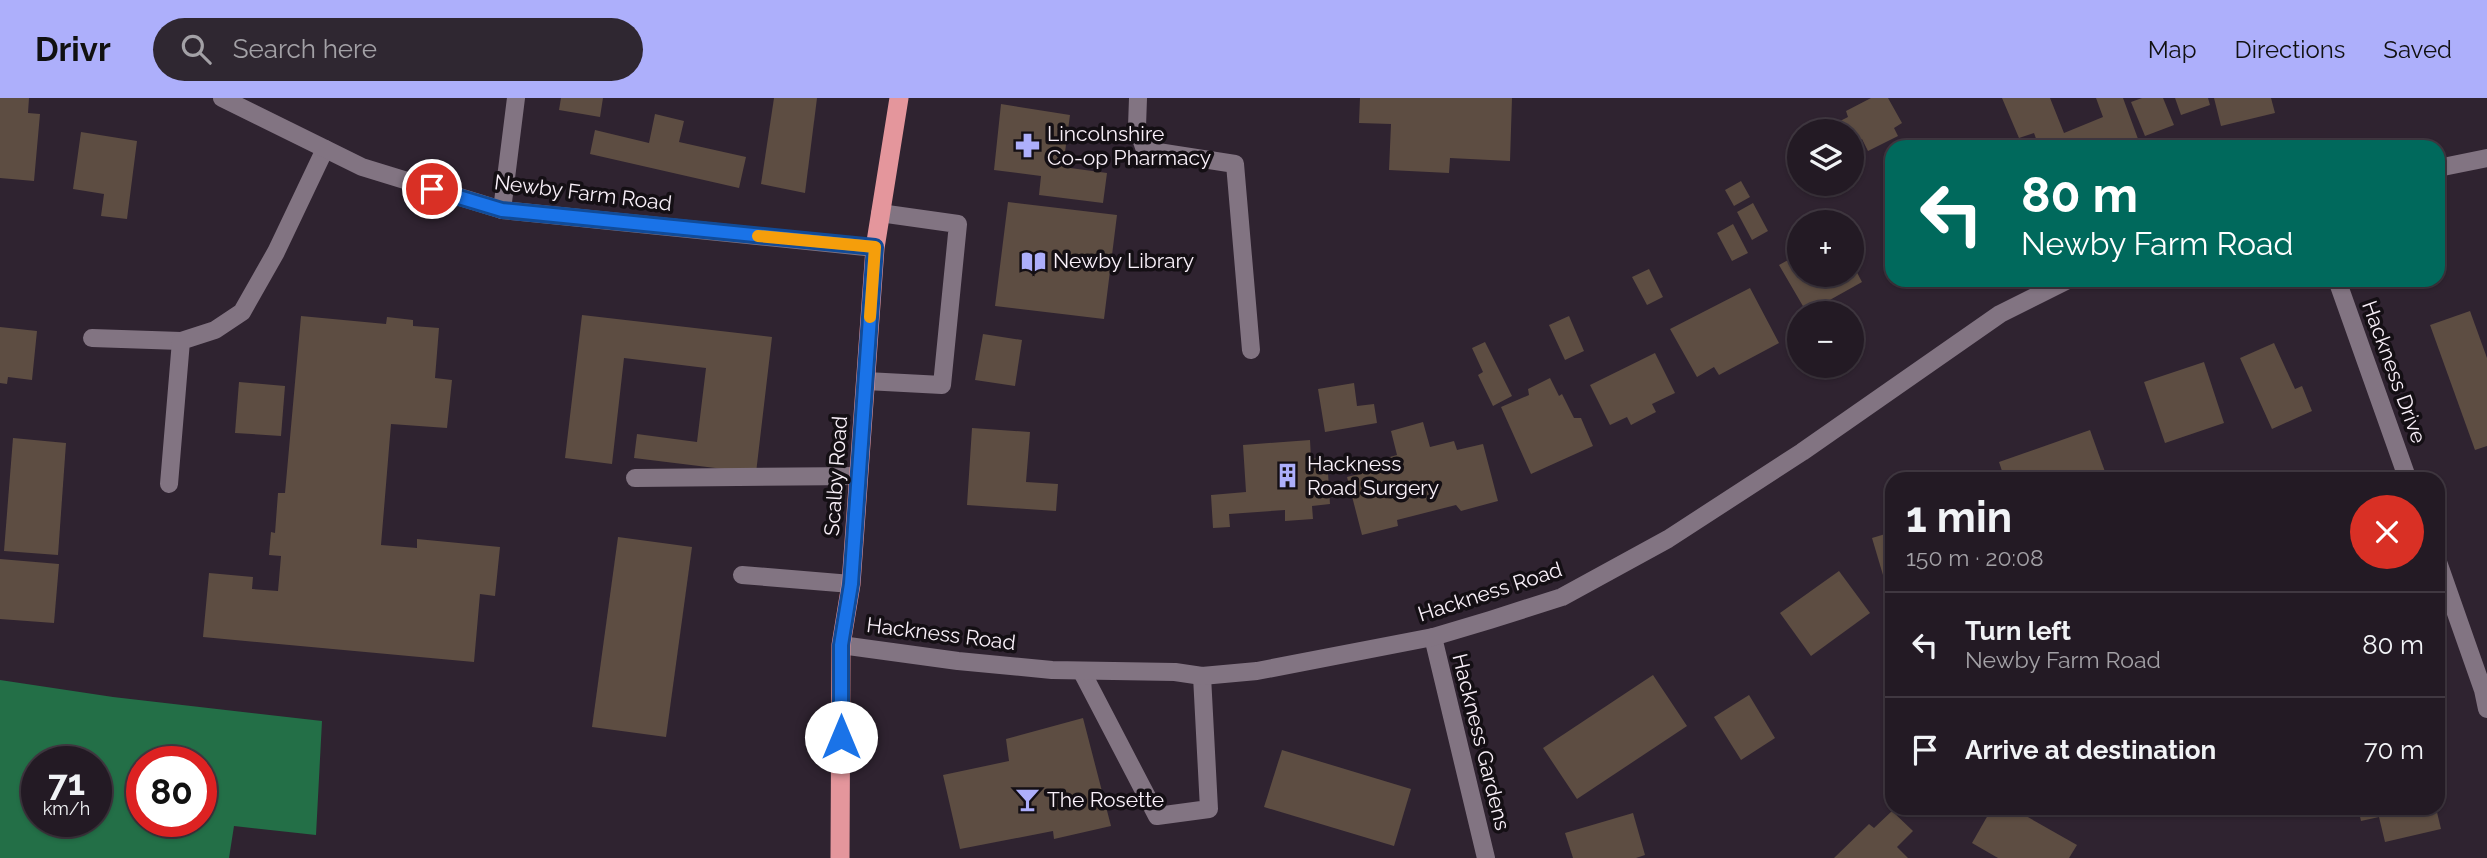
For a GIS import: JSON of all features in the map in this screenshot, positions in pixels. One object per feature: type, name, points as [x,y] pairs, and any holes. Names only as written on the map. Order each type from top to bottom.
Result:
[{"type":"highway","name":"Scalby Road","points":[[840,858],[841,645],[851,584],[875,247],[899,98]]},
{"type":"street","name":"Newby Farm Road","points":[[222,98],[362,167],[502,210],[875,247]]},
{"type":"street","points":[[502,210],[516,98]]},
{"type":"street","points":[[1138,98],[1138,127],[1145,150],[1235,164],[1251,350]]},
{"type":"street","points":[[92,338],[181,341],[215,330],[242,312],[276,252],[325,149]]},
{"type":"street","points":[[2445,167],[2487,158]]},
{"type":"street","points":[[866,381],[942,385],[958,224],[880,213]]},
{"type":"street","name":"Hackness Road","points":[[841,645],[958,661],[1082,672],[1175,672],[1202,677],[1257,671],[1433,637],[1562,597],[1668,539],[1802,452],[2000,314],[2054,287]]},
{"type":"street","name":"Hackness Drive","points":[[2340,287],[2406,472]]},
{"type":"street","points":[[169,484],[181,341]]},
{"type":"street","points":[[635,478],[859,476]]},
{"type":"street","points":[[742,575],[851,584]]},
{"type":"street","points":[[2445,582],[2483,690],[2487,709]]},
{"type":"street","name":"Hackness Gardens","points":[[1433,637],[1486,858]]},
{"type":"street","points":[[1082,672],[1157,816],[1209,809],[1202,677]]},
{"type":"green space","points":[[0,680],[113,697],[322,721],[316,835],[234,826],[229,858],[0,858]]},
{"type":"building","points":[[0,98],[29,98],[28,113],[40,114],[34,181],[0,178]]},
{"type":"building","points":[[561,98],[603,98],[600,117],[559,110]]},
{"type":"building","points":[[774,98],[817,98],[805,193],[761,184]]},
{"type":"building","points":[[1360,98],[1512,98],[1510,161],[1450,158],[1449,173],[1389,170],[1391,124],[1359,123]]},
{"type":"building","points":[[1871,98],[1888,98],[1902,123],[1894,128],[1898,136],[1885,140],[1868,151],[1864,143],[1864,119],[1844,119],[1848,117],[1846,111]]},
{"type":"building","points":[[2002,98],[2050,98],[2064,133],[2103,117],[2096,98],[2123,98],[2138,140],[2036,140],[2034,133],[2019,138]]},
{"type":"building","points":[[2142,98],[2163,98],[2174,125],[2145,136],[2131,102]]},
{"type":"building","points":[[2175,98],[2208,98],[2210,105],[2181,115]]},
{"type":"building","points":[[2214,98],[2271,98],[2275,113],[2221,126]]},
{"type":"building","points":[[1001,104],[1070,115],[1063,167],[1107,173],[1103,203],[1039,195],[1041,176],[994,170]]},
{"type":"building","points":[[655,114],[684,121],[679,142],[746,157],[739,188],[590,154],[595,130],[649,143]]},
{"type":"building","points":[[81,132],[137,141],[127,219],[101,216],[104,194],[73,189]]},
{"type":"building","points":[[1741,181],[1750,197],[1734,206],[1725,190]]},
{"type":"building","points":[[1008,202],[1117,215],[1104,319],[995,306]]},
{"type":"building","points":[[1753,203],[1768,231],[1752,240],[1737,212]]},
{"type":"building","points":[[1733,224],[1748,253],[1732,261],[1717,233]]},
{"type":"building","points":[[1787,261],[1787,279],[1779,265]]},
{"type":"building","points":[[1649,269],[1663,297],[1647,305],[1632,277]]},
{"type":"building","points":[[1792,287],[1853,287],[1828,301],[1800,301]]},
{"type":"building","points":[[1750,288],[1779,343],[1719,375],[1714,367],[1697,377],[1670,329]]},
{"type":"building","points":[[2470,311],[2487,358],[2487,446],[2475,450],[2430,325]]},
{"type":"building","points":[[582,315],[772,337],[756,473],[634,458],[637,434],[697,442],[706,368],[624,358],[612,464],[565,458]]},
{"type":"building","points":[[301,316],[386,324],[387,317],[413,320],[413,326],[439,328],[435,378],[452,380],[447,428],[391,424],[381,545],[417,548],[417,539],[500,547],[495,596],[480,594],[474,662],[203,637],[209,573],[253,577],[252,589],[278,591],[281,556],[269,555],[271,532],[275,533],[278,493],[285,493]]},
{"type":"building","points":[[1569,316],[1584,351],[1565,360],[1549,325]]},
{"type":"building","points":[[0,327],[37,331],[32,380],[8,377],[7,384],[0,383]]},
{"type":"building","points":[[983,334],[1022,340],[1015,386],[975,380]]},
{"type":"building","points":[[1485,342],[1512,396],[1493,406],[1478,375],[1483,372],[1472,348]]},
{"type":"building","points":[[2274,343],[2295,389],[2302,386],[2312,411],[2272,429],[2240,358]]},
{"type":"building","points":[[1655,353],[1675,393],[1652,404],[1656,412],[1631,425],[1627,417],[1610,425],[1590,385]]},
{"type":"building","points":[[2204,362],[2224,423],[2165,443],[2144,382]]},
{"type":"building","points":[[1550,378],[1574,418],[1581,418],[1593,446],[1531,474],[1501,407],[1529,395],[1528,389]]},
{"type":"building","points":[[239,382],[285,386],[281,436],[235,433]]},
{"type":"building","points":[[1354,383],[1357,406],[1374,404],[1377,423],[1325,432],[1318,389]]},
{"type":"building","points":[[1423,422],[1430,447],[1454,441],[1457,450],[1483,444],[1498,501],[1461,511],[1456,505],[1397,520],[1398,526],[1362,535],[1347,477],[1378,469],[1376,461],[1397,455],[1391,431]]},
{"type":"building","points":[[972,428],[1030,432],[1026,482],[1058,484],[1056,511],[967,505]]},
{"type":"building","points":[[2090,430],[2105,472],[2002,472],[1999,462]]},
{"type":"building","points":[[13,438],[66,443],[58,555],[4,551]]},
{"type":"building","name":"Hackness Road Surgery","points":[[1310,440],[1311,459],[1327,457],[1330,504],[1312,506],[1313,519],[1285,521],[1285,510],[1229,514],[1230,527],[1213,528],[1211,495],[1246,492],[1243,445]]},
{"type":"building","points":[[1885,534],[1885,582],[1872,538]]},
{"type":"building","points":[[618,537],[692,547],[666,737],[592,727]]},
{"type":"building","points":[[0,559],[59,564],[54,623],[0,619]]},
{"type":"building","points":[[1839,571],[1870,613],[1811,656],[1780,613]]},
{"type":"building","points":[[1653,675],[1687,726],[1577,799],[1543,748]]},
{"type":"building","points":[[1749,695],[1775,738],[1741,760],[1714,717]]},
{"type":"building","name":"The Rosette","points":[[1083,718],[1111,826],[1054,839],[1053,831],[960,849],[943,775],[1009,761],[1006,739]]},
{"type":"building","points":[[1282,750],[1411,789],[1394,846],[1264,807]]},
{"type":"building","points":[[1633,813],[1645,855],[1636,858],[1573,858],[1565,833]]},
{"type":"building","points":[[1888,815],[1896,815],[1913,831],[1897,847],[1908,858],[1834,858],[1869,824],[1874,828]]},
{"type":"building","points":[[1988,815],[2024,815],[2077,845],[2069,858],[1998,858],[1972,843]]},
{"type":"building","points":[[2360,815],[2438,815],[2441,829],[2385,842],[2379,817],[2361,821]]},
{"type":"slow traffic","points":[[758,236],[875,247],[870,317]]},
{"type":"place","name":"Lincolnshire Co-op Pharmacy","points":[[1027,146]]},
{"type":"place","name":"Newby Library","points":[[1033,261]]},
{"type":"place","name":"Hackness Road Surgery","points":[[1287,476]]},
{"type":"place","name":"The Rosette","points":[[1027,800]]},
{"type":"route","points":[[432,189],[502,210],[875,247],[851,584],[841,645],[841,737]]}]
